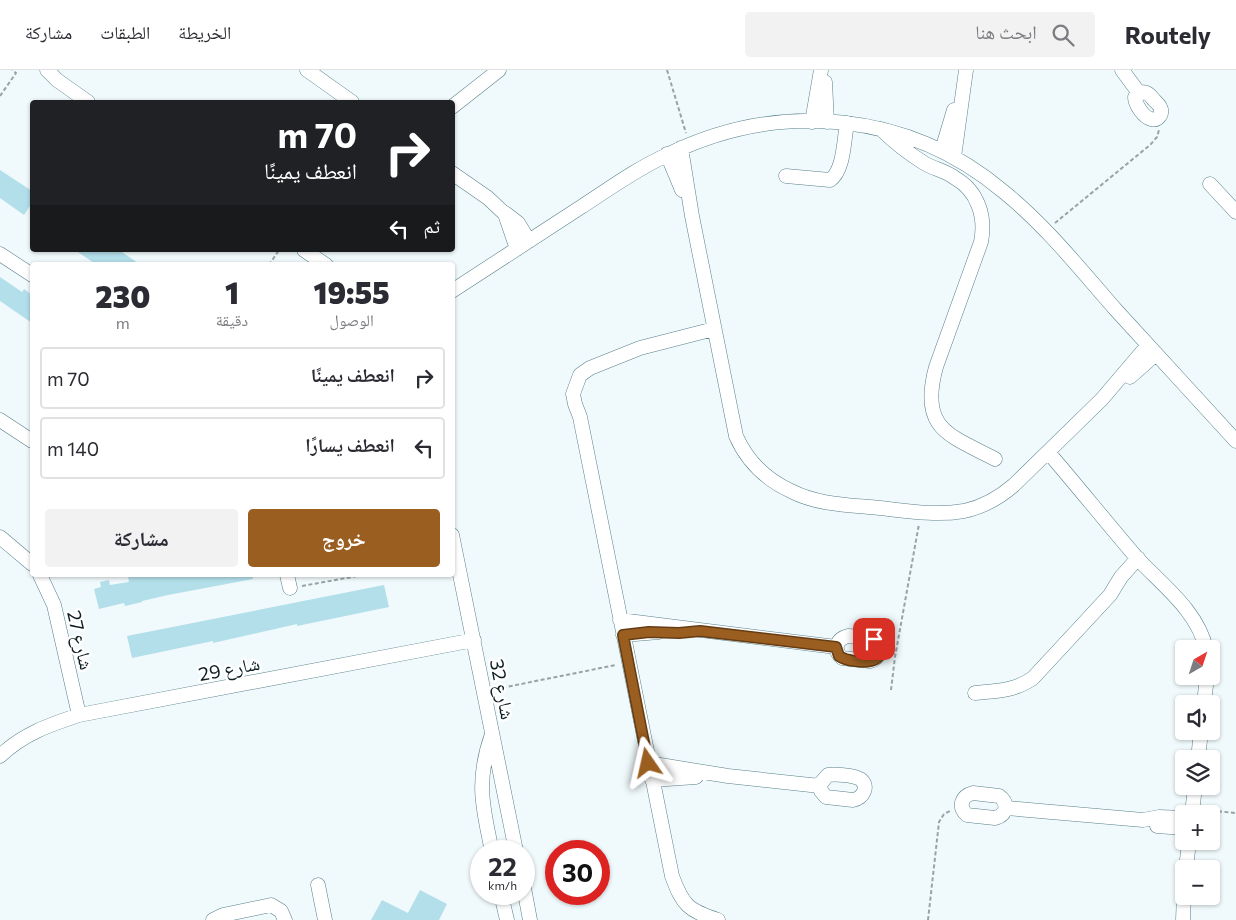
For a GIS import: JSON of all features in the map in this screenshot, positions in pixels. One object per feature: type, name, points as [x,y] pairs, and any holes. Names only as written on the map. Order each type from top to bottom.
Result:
[{"type":"street","points":[[47,70],[57,80],[85,100]]},
{"type":"street","points":[[307,70],[349,100]]},
{"type":"street","points":[[455,105],[499,70]]},
{"type":"street","points":[[812,122],[821,70]]},
{"type":"street","points":[[826,70],[827,122]]},
{"type":"street","points":[[948,154],[966,70]]},
{"type":"street","points":[[1122,70],[1139,93],[1149,94],[1161,108],[1158,118]]},
{"type":"street","points":[[455,289],[632,173],[685,146],[744,129],[784,123],[847,123],[880,128],[918,139],[948,154],[977,171],[1005,192],[1046,230],[1152,350],[1236,441]]},
{"type":"street","points":[[786,176],[830,180],[834,177],[839,168],[847,123]]},
{"type":"street","points":[[880,128],[912,155],[964,184],[980,208],[983,225],[981,242],[936,367],[931,399],[934,418],[939,427],[956,439],[995,459]]},
{"type":"street","points":[[685,146],[692,216],[736,436],[745,455],[758,470],[791,492],[816,500],[921,512],[964,511],[986,504],[1005,493],[1152,350]]},
{"type":"street","points":[[667,154],[692,216]]},
{"type":"street","points":[[455,175],[488,198],[518,223],[529,241]]},
{"type":"street","points":[[1210,184],[1236,212]]},
{"type":"street","points":[[505,213],[517,249]]},
{"type":"street","points":[[307,252],[322,262]]},
{"type":"street","points":[[0,254],[30,274]]},
{"type":"street","points":[[714,329],[640,348],[590,368],[584,371],[578,380],[573,394],[580,417],[669,866],[675,885],[688,906],[700,915],[718,920]]},
{"type":"street","points":[[0,420],[30,440]]},
{"type":"street","points":[[1048,452],[1141,562],[1194,619],[1202,632],[1204,640]]},
{"type":"street","points":[[0,537],[30,562]]},
{"type":"street","name":"شارع 32","points":[[455,549],[514,840]]},
{"type":"street","points":[[975,693],[1009,690],[1026,683],[1110,595],[1129,583],[1141,562]]},
{"type":"street","name":"شارع 27","points":[[44,577],[57,617],[78,715]]},
{"type":"street","points":[[620,620],[836,647]]},
{"type":"street","points":[[623,635],[649,632],[679,633],[700,631]]},
{"type":"street","name":"شارع 29","points":[[0,756],[30,734],[78,715],[474,640]]},
{"type":"street","points":[[490,840],[481,792],[484,760],[492,732]]},
{"type":"street","points":[[648,763],[728,776],[820,786]]},
{"type":"street","points":[[652,780],[678,777],[708,778],[728,776]]},
{"type":"street","points":[[972,793],[999,796],[1004,801],[1006,808],[1002,815],[995,818],[970,816],[962,809],[963,798],[972,793]]},
{"type":"street","points":[[1006,808],[1143,820],[1175,815]]},
{"type":"street","points":[[1143,820],[1158,826],[1175,827]]},
{"type":"street","points":[[669,866],[672,899],[684,914],[695,920]]},
{"type":"street","points":[[318,885],[325,920]]},
{"type":"street","points":[[213,920],[223,915],[271,905],[281,911],[285,920]]},
{"type":"street","points":[[504,905],[507,920]]},
{"type":"street","points":[[527,905],[530,920]]},
{"type":"path","points":[[0,96],[16,73],[12,70]]},
{"type":"path","points":[[667,70],[685,146]]},
{"type":"path","points":[[1046,230],[1154,142],[1159,132],[1158,118]]},
{"type":"path","points":[[891,690],[921,512]]},
{"type":"path","points":[[288,581],[338,577]]},
{"type":"path","points":[[484,691],[629,663]]},
{"type":"path","points":[[928,920],[939,822],[948,811],[962,809]]},
{"type":"path","points":[[1220,813],[1236,813]]},
{"type":"building","points":[[0,170],[30,190],[30,206],[24,215],[0,198]]},
{"type":"building","points":[[78,252],[122,252],[137,262],[93,262]]},
{"type":"building","points":[[0,277],[22,292],[24,289],[30,294],[30,322],[0,301]]},
{"type":"building","points":[[128,577],[252,577],[253,579],[168,595],[125,606],[124,603],[99,609],[94,589],[101,587],[100,582],[109,580],[110,585],[129,582]]},
{"type":"building","points":[[384,585],[389,607],[132,658],[127,636]]},
{"type":"building","points":[[420,890],[447,904],[439,920],[371,920],[382,900],[408,913]]},
{"type":"route","points":[[648,763],[623,635],[649,632],[679,633],[700,631],[836,647],[839,656],[845,660],[870,661],[877,658],[881,652],[880,644],[874,639]]}]
